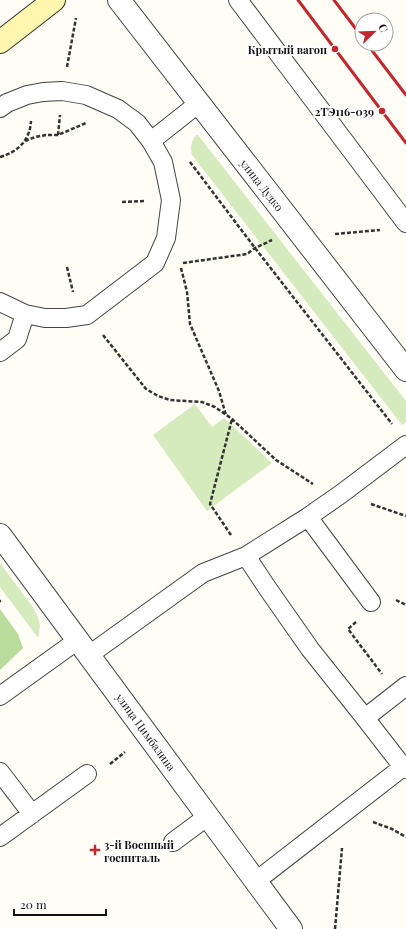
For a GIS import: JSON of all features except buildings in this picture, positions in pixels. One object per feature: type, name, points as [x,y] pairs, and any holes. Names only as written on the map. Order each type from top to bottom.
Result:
[{"type":"main road","points":[[0,42],[54,0]]},
{"type":"street","name":"улица Дудко","points":[[119,0],[406,370]]},
{"type":"street","name":"улица Цимбалина","points":[[0,535],[291,929]]},
{"type":"lane","points":[[238,0],[406,223]]},
{"type":"lane","points":[[0,108],[7,103],[27,95],[62,91],[86,95],[118,109],[136,123],[152,141],[163,162],[171,200],[166,238],[155,263],[87,315],[66,318],[45,318],[25,314],[0,302]]},
{"type":"lane","points":[[152,141],[199,104]]},
{"type":"lane","points":[[0,352],[17,339],[25,314]]},
{"type":"lane","points":[[0,696],[83,648],[203,573],[246,556],[308,517],[406,445]]},
{"type":"lane","points":[[308,517],[371,602]]},
{"type":"lane","points":[[246,556],[310,649],[405,768],[256,881]]},
{"type":"lane","points":[[365,718],[401,690]]},
{"type":"lane","points":[[0,772],[32,814]]},
{"type":"lane","points":[[0,837],[87,774]]},
{"type":"lane","points":[[173,842],[208,816]]},
{"type":"path","points":[[62,91],[76,18]]},
{"type":"path","points":[[0,157],[16,150],[29,134],[31,125]]},
{"type":"path","points":[[166,130],[255,248],[396,429]]},
{"type":"path","points":[[25,140],[35,137],[58,135]]},
{"type":"path","points":[[0,161],[4,156]]},
{"type":"path","points":[[336,234],[386,229]]},
{"type":"path","points":[[226,415],[219,391],[190,324],[187,292],[180,263],[248,254],[255,248],[266,243]]},
{"type":"path","points":[[113,347],[146,389],[158,396],[170,400],[202,402],[215,407],[232,419],[276,460],[315,485]]},
{"type":"path","points":[[231,535],[210,504],[232,419]]},
{"type":"path","points":[[359,620],[348,629],[401,690]]},
{"type":"path","points":[[369,820],[392,829],[406,837]]},
{"type":"path","points":[[335,929],[342,848]]},
{"type":"green space","points":[[196,135],[198,135],[406,401],[406,422],[402,425],[192,155],[191,145]]},
{"type":"green space","points":[[195,404],[212,427],[224,418],[272,463],[207,511],[153,435]]},
{"type":"green space","points":[[0,563],[32,606],[38,617],[40,626],[38,638],[0,587]]},
{"type":"green space","points":[[0,609],[18,634],[23,648],[0,670]]},
{"type":"railway","points":[[298,0],[406,143]]},
{"type":"railway","points":[[334,0],[354,26]]},
{"type":"railway","points":[[373,52],[406,95]]},
{"type":"place","name":"Крытый вагон","points":[[335,49]]},
{"type":"place","name":"2ТЭ116-039","points":[[382,111]]},
{"type":"place","name":"3-й Военный госпиталь","points":[[95,850]]}]
